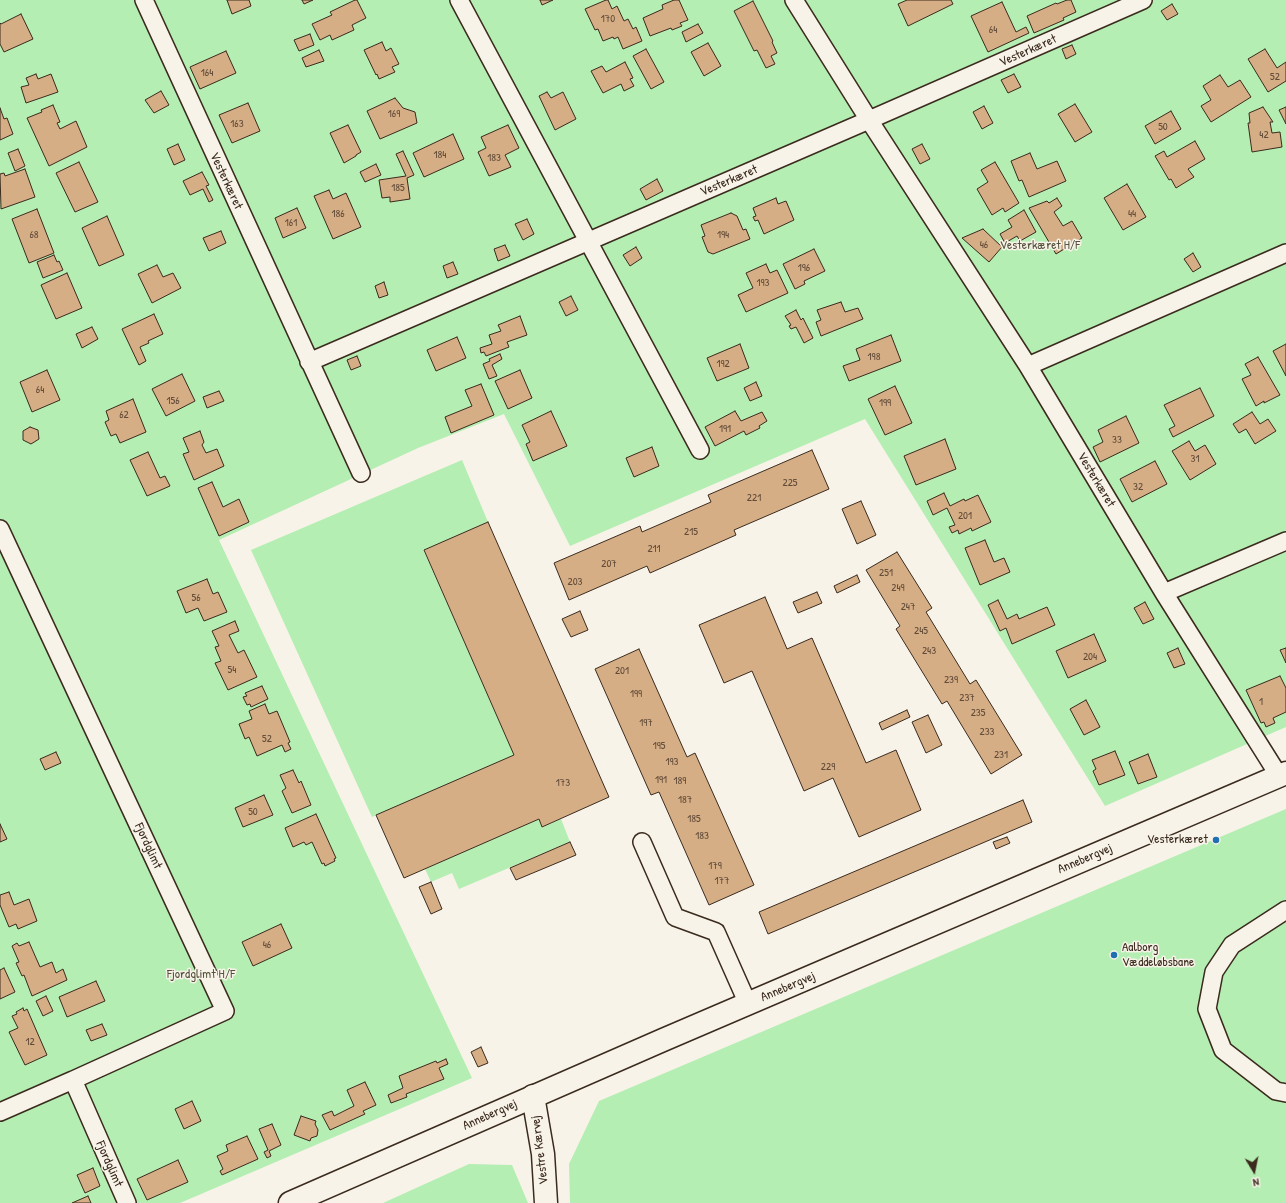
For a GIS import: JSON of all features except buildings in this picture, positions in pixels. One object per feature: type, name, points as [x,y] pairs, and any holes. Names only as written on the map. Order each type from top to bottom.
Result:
[{"type":"street","name":"Annebergvej","points":[[290,1203],[533,1096],[1282,774]]},
{"type":"street","name":"Vestre Kærvej","points":[[533,1096],[543,1154],[546,1203]]},
{"type":"lane","name":"Vesterkæret","points":[[144,0],[361,473]]},
{"type":"lane","points":[[459,0],[700,450]]},
{"type":"lane","name":"Vesterkæret","points":[[794,0],[869,120],[1028,366],[1164,593],[1282,774]]},
{"type":"lane","name":"Vesterkæret","points":[[309,362],[1143,0]]},
{"type":"lane","points":[[1028,366],[1286,253]]},
{"type":"lane","name":"Fjordglimt","points":[[0,529],[225,1011],[0,1112]]},
{"type":"lane","points":[[1164,593],[1286,540]]},
{"type":"lane","points":[[642,842],[675,917],[716,932],[748,1004]]},
{"type":"lane","points":[[1286,910],[1232,945],[1214,972],[1207,1009],[1223,1050],[1276,1091],[1286,1093]]},
{"type":"lane","name":"Fjordglimt","points":[[72,1080],[127,1203]]},
{"type":"green space","name":"Vesterkæret H/F","points":[[0,0],[1286,0],[1286,727],[1105,806],[865,419],[570,546],[504,414],[418,448],[219,540],[472,1078],[180,1203],[0,1203]]},
{"type":"green space","points":[[462,460],[488,522],[424,551],[514,755],[372,817],[251,550]]},
{"type":"green space","name":"Aalborg Væddeløbsbane","points":[[1286,809],[1286,1203],[570,1203],[569,1164],[599,1101]]},
{"type":"green space","points":[[539,819],[543,827],[561,819],[570,842],[459,889],[452,873],[431,882],[425,869]]},
{"type":"green space","points":[[469,1164],[512,1165],[528,1203],[383,1203]]},
{"type":"place","name":"Vesterkæret","points":[[1216,840]]},
{"type":"place","name":"Aalborg Væddeløbsbane","points":[[1114,955]]},
{"type":"park label","name":"Fjordglimt H/F","points":[[201,975]]}]
